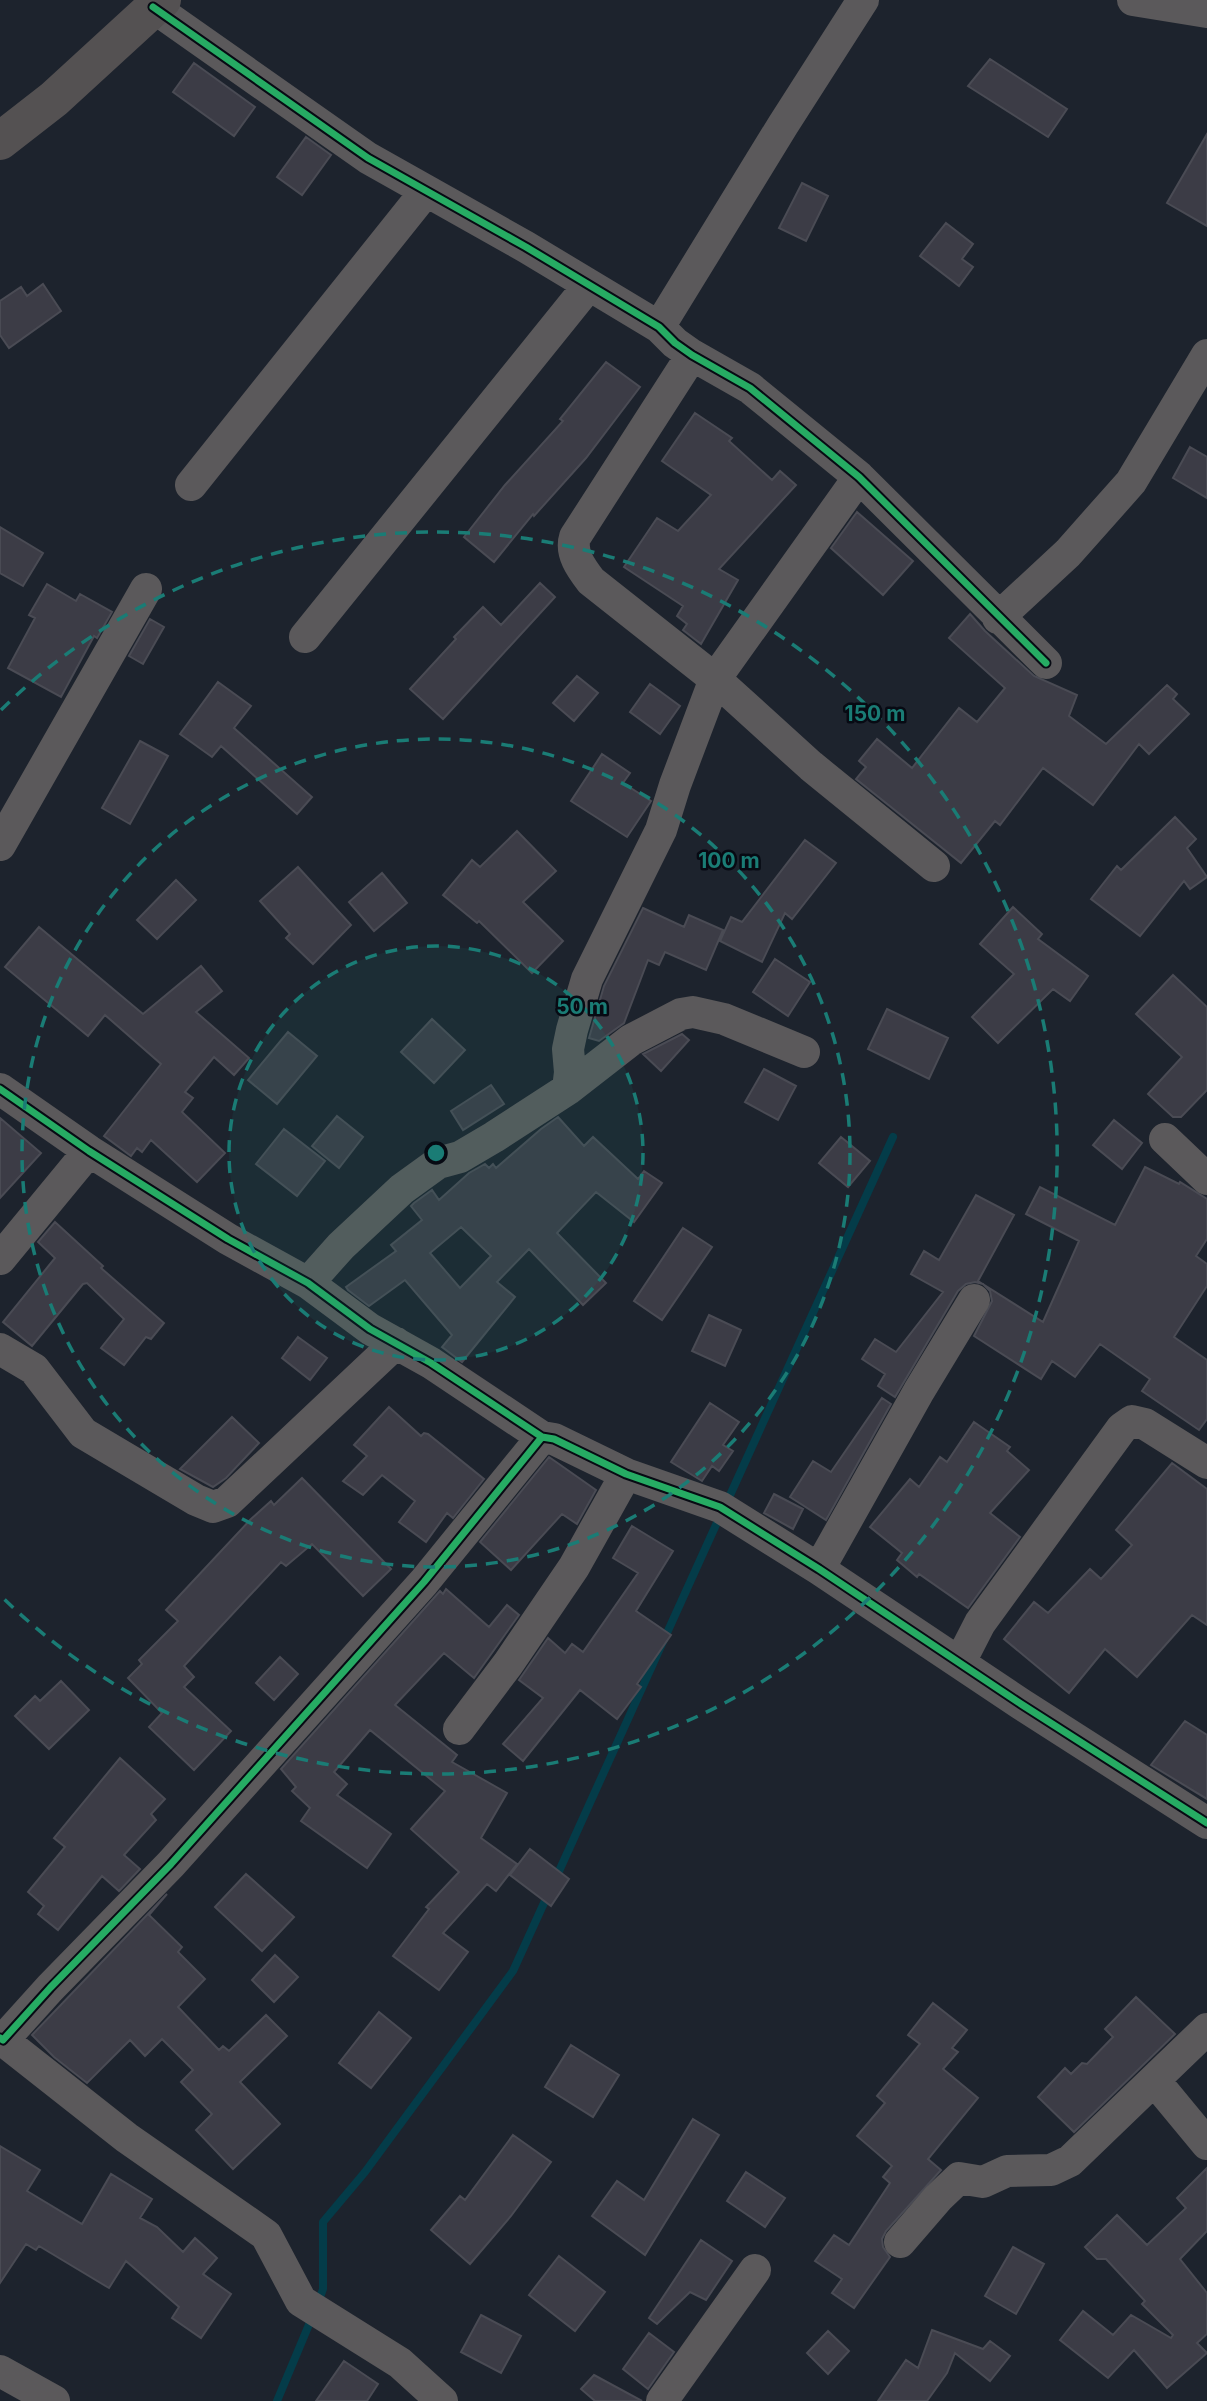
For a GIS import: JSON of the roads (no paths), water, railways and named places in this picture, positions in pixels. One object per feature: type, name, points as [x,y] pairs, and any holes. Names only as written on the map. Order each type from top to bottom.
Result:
[{"type":"street","points":[[659,327],[863,0]]},
{"type":"street","points":[[1133,0],[1207,12]]},
{"type":"street","points":[[0,141],[54,99],[158,4],[368,158],[659,327],[675,344],[750,388],[859,477],[1046,663]]},
{"type":"street","points":[[191,485],[426,191]]},
{"type":"street","points":[[305,638],[589,285]]},
{"type":"street","points":[[692,355],[575,537],[572,544],[581,569],[591,581],[715,679],[811,765],[934,866]]},
{"type":"street","points":[[998,618],[1068,553],[1131,482],[1207,355]]},
{"type":"street","points":[[568,1088],[568,1049],[587,979],[661,830],[715,679],[859,477]]},
{"type":"street","points":[[0,845],[146,589]]},
{"type":"street","points":[[308,1283],[341,1245],[402,1189],[438,1163],[460,1157],[494,1137],[568,1088],[631,1040],[681,1014],[693,1012],[724,1019],[804,1052]]},
{"type":"street","points":[[0,1089],[89,1151],[228,1239],[308,1283],[370,1329],[431,1363],[542,1437],[554,1439],[626,1474],[720,1507],[1207,1823]]},
{"type":"street","points":[[1165,1139],[1207,1179]]},
{"type":"street","points":[[0,1259],[89,1151]]},
{"type":"street","points":[[819,1569],[919,1391],[974,1300]]},
{"type":"street","points":[[0,1349],[34,1368],[83,1433],[196,1500],[213,1507],[227,1502],[396,1343]]},
{"type":"street","points":[[960,1662],[980,1623],[1122,1428],[1132,1421],[1145,1424],[1207,1463]]},
{"type":"street","points":[[442,2401],[400,2363],[301,2301],[266,2235],[127,2138],[1,2039],[171,1864],[424,1582],[542,1437]]},
{"type":"street","points":[[460,1729],[574,1567],[626,1474]]},
{"type":"street","points":[[900,2242],[937,2198],[959,2178],[983,2182],[1007,2171],[1051,2170],[1070,2161],[1207,2029]]},
{"type":"street","points":[[1154,2080],[1207,2144]]},
{"type":"street","points":[[662,2401],[755,2270]]},
{"type":"street","points":[[0,2371],[54,2401]]},
{"type":"waterway","points":[[726,1504],[893,1137]]},
{"type":"waterway","points":[[555,1880],[720,1516]]},
{"type":"waterway","points":[[318,2303],[323,2289],[323,2222],[365,2172],[513,1971],[549,1892]]},
{"type":"waterway","points":[[277,2401],[313,2315]]}]
